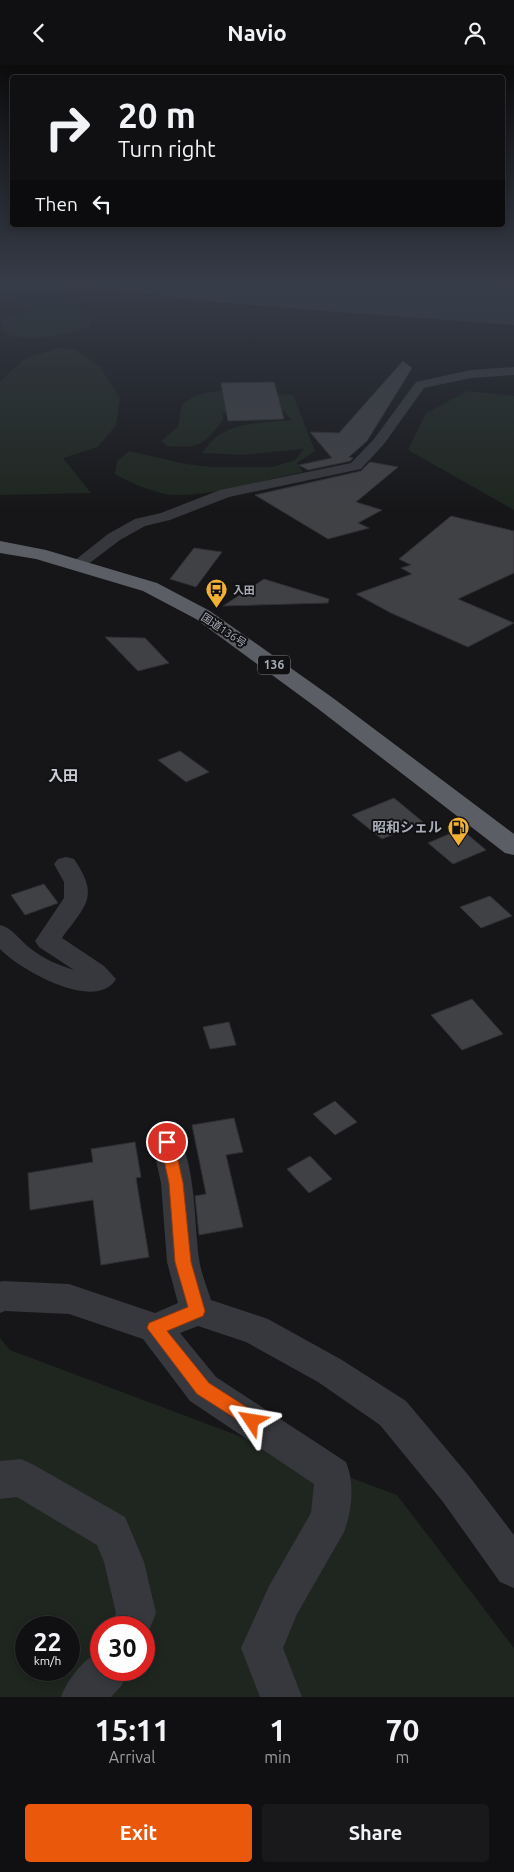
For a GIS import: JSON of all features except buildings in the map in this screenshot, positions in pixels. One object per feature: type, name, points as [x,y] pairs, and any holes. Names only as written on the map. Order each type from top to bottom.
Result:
[{"type":"highway","name":"国道136号","points":[[0,547],[39,554],[150,587],[203,615],[325,703],[514,847]]},
{"type":"street","points":[[77,565],[114,537],[140,522],[173,514],[225,493],[356,466],[400,414],[414,389],[420,385],[471,373],[514,371]]},
{"type":"street","points":[[0,933],[9,945],[43,970],[95,984],[103,979],[95,971],[48,941],[75,902],[77,883],[66,865]]},
{"type":"street","points":[[167,1142],[176,1183],[183,1262],[197,1311]]},
{"type":"street","points":[[0,1298],[2,1296],[69,1299],[155,1328],[203,1389],[334,1475],[330,1518],[283,1600],[262,1648],[280,1697]]},
{"type":"street","points":[[155,1328],[197,1311],[256,1330],[330,1371],[393,1413],[456,1489],[514,1568]]},
{"type":"street","points":[[0,1480],[20,1478],[111,1531],[124,1562],[136,1613],[135,1616]]},
{"type":"street","points":[[82,1697],[97,1681]]},
{"type":"shaded area","points":[[87,358],[100,367],[120,398],[116,425],[98,447],[63,458],[91,493],[0,495],[0,382],[24,359]]},
{"type":"shaded area","points":[[259,390],[270,394],[293,395],[315,451],[297,463],[303,472],[214,492],[179,495],[165,494],[152,490],[115,474],[117,461],[129,451],[186,464],[211,467],[272,467],[295,460],[304,449],[242,455],[202,453],[215,438],[232,429],[262,422],[291,420],[284,411],[258,410],[223,413],[223,420],[211,435],[194,446],[167,446],[161,441],[178,427],[182,404],[190,399],[219,391]]},
{"type":"shaded area","points":[[468,391],[514,396],[514,510],[408,450],[426,413]]},
{"type":"shaded area","points":[[0,1338],[10,1350],[397,1495],[514,1648],[514,1697],[0,1697]]},
{"type":"place","name":"入田","points":[[217,609]]},
{"type":"place","name":"昭和シェル","points":[[458,846]]},
{"type":"district","name":"入田","points":[[63,776]]},
{"type":"route","points":[[167,1142],[176,1183],[183,1262],[197,1311],[155,1328],[203,1389],[252,1421]]}]
